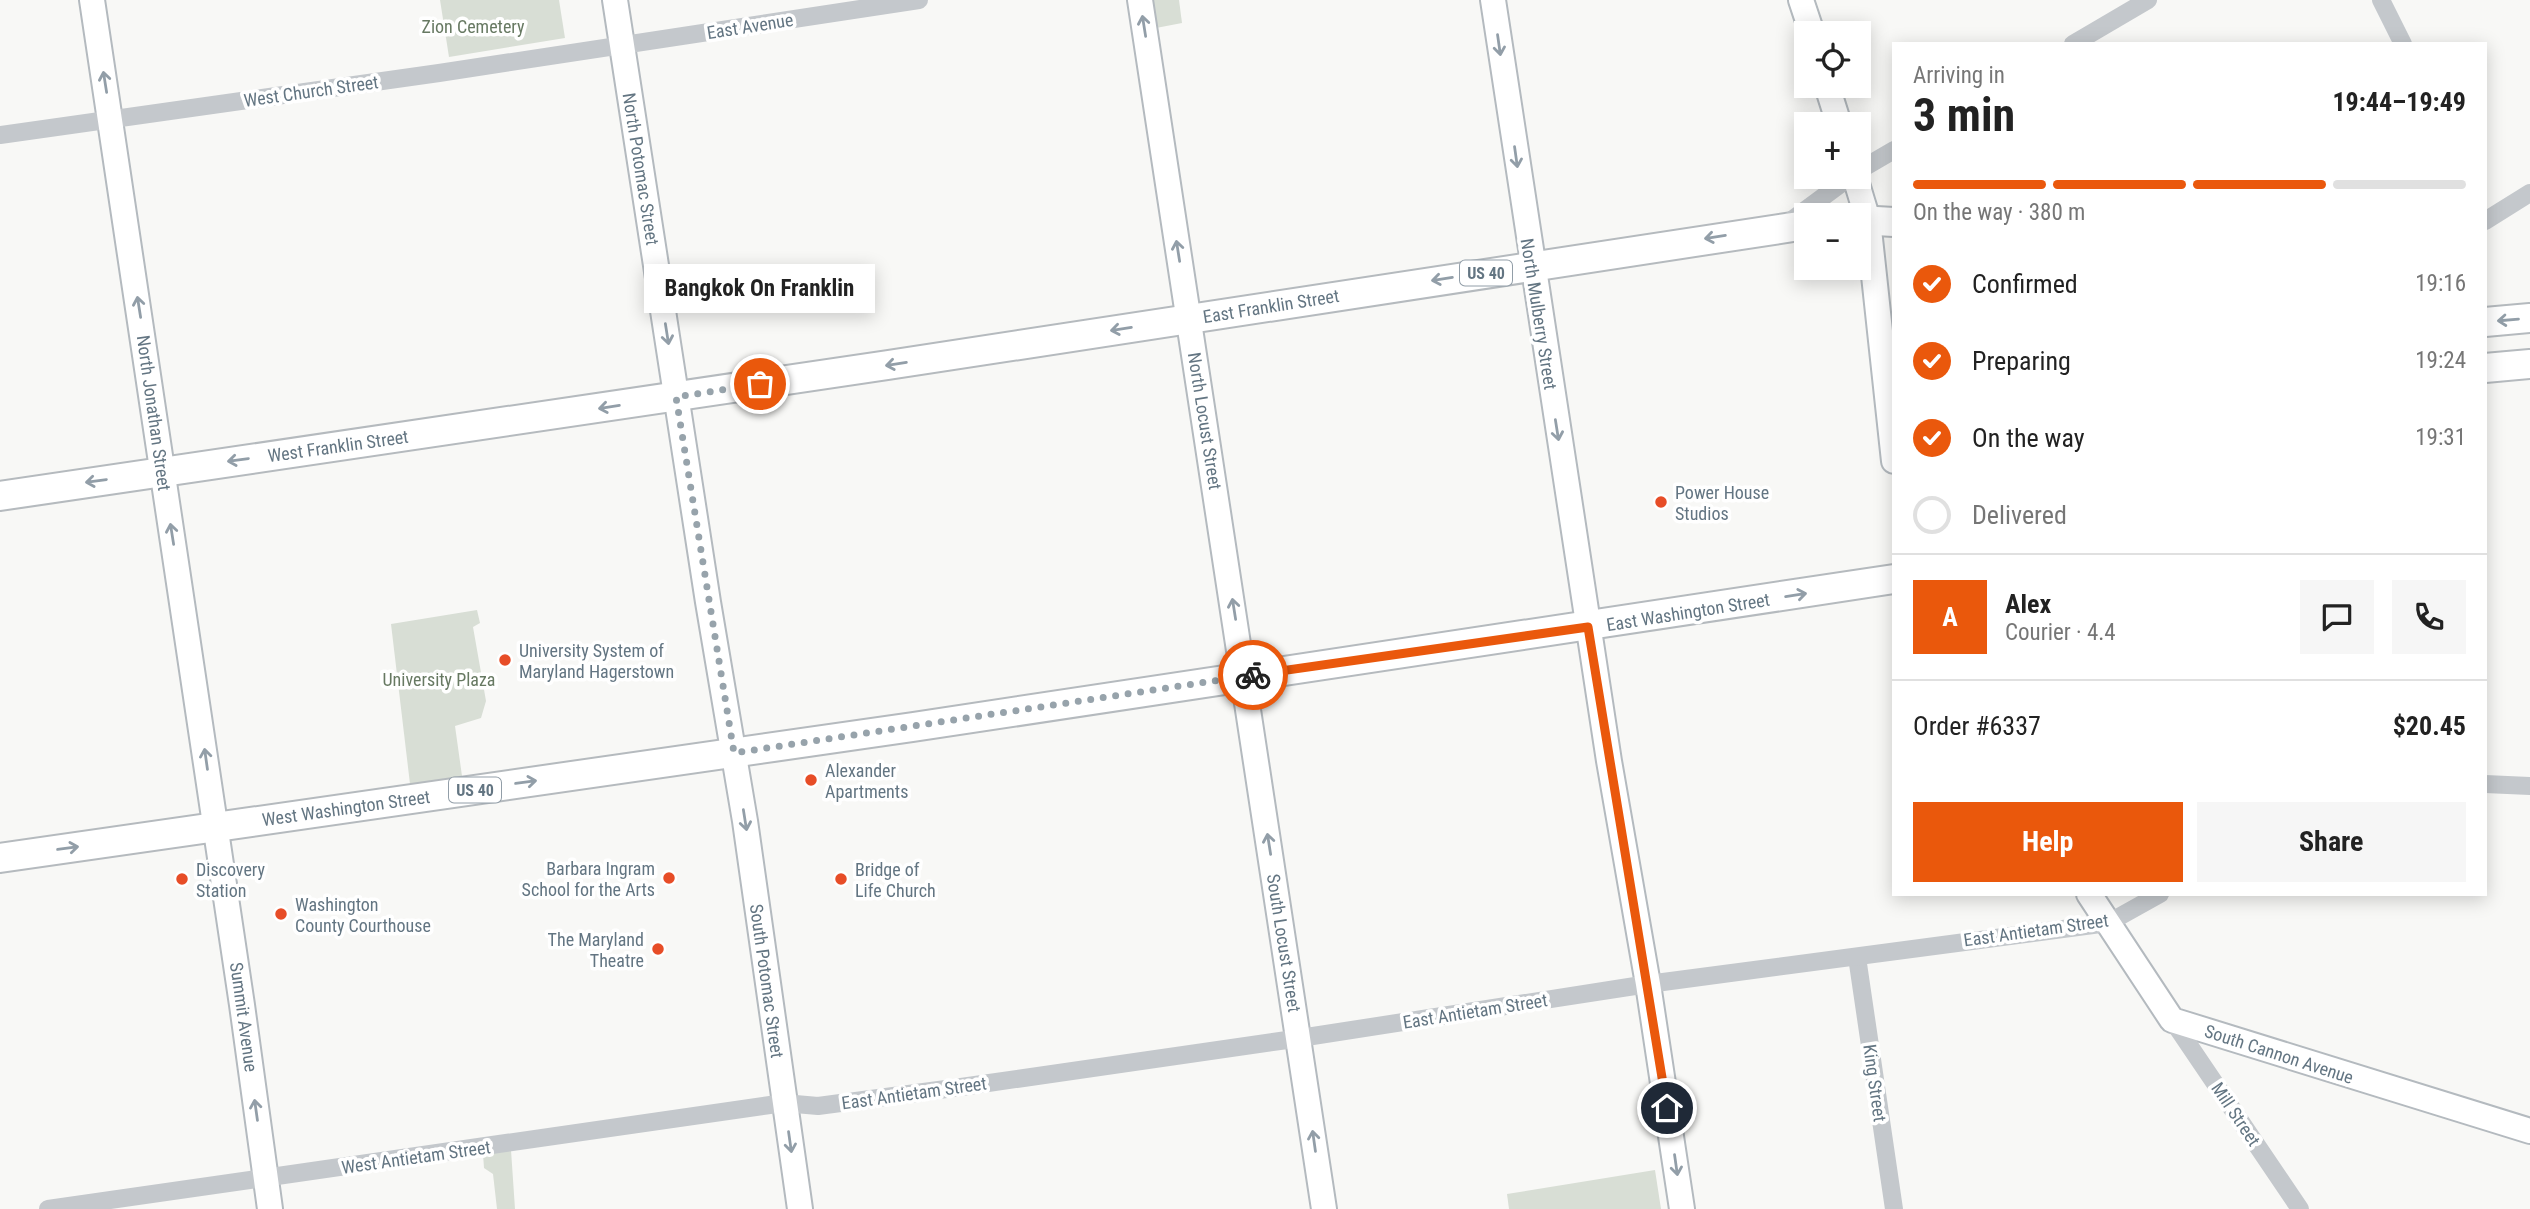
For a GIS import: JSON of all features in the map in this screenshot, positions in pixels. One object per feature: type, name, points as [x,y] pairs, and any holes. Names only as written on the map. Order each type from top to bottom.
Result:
[{"type":"main road","name":"North Jonathan Street","points":[[92,0],[216,826]]},
{"type":"main road","name":"North Potomac Street","points":[[615,0],[734,753]]},
{"type":"main road","name":"North Locust Street","points":[[1140,0],[1244,677]]},
{"type":"main road","name":"North Mulberry Street","points":[[1493,0],[1616,808],[1648,984],[1682,1209]]},
{"type":"main road","points":[[1801,0],[1808,21]]},
{"type":"main road","points":[[1858,189],[1873,221],[1892,438]]},
{"type":"main road","name":"East Franklin Street","points":[[676,397],[1794,226]]},
{"type":"main road","points":[[2487,322],[2530,318]]},
{"type":"main road","points":[[2487,368],[2530,364]]},
{"type":"main road","name":"West Franklin Street","points":[[0,496],[676,397]]},
{"type":"main road","name":"East Washington Street","points":[[734,753],[1892,579]]},
{"type":"main road","name":"South Locust Street","points":[[1244,677],[1324,1209]]},
{"type":"main road","name":"West Washington Street","points":[[0,858],[734,753]]},
{"type":"main road","name":"South Potomac Street","points":[[734,753],[800,1209]]},
{"type":"main road","name":"Summit Avenue","points":[[216,826],[270,1209]]},
{"type":"main road","points":[[2090,896],[2172,1020]]},
{"type":"main road","name":"South Cannon Avenue","points":[[2172,1020],[2530,1131]]},
{"type":"street","name":"East Avenue","points":[[622,46],[919,0]]},
{"type":"street","points":[[2076,42],[2148,0]]},
{"type":"street","points":[[2381,0],[2402,42]]},
{"type":"street","name":"West Church Street","points":[[0,135],[622,46]]},
{"type":"street","points":[[1871,163],[1892,151]]},
{"type":"street","name":"East Franklin Street","points":[[1822,203],[1839,189]]},
{"type":"street","points":[[2487,215],[2530,193]]},
{"type":"street","points":[[2487,785],[2530,786]]},
{"type":"street","name":"East Antietam Street","points":[[784,1103],[818,1106],[1299,1039],[1648,984],[2108,923],[2156,896]]},
{"type":"street","name":"King Street","points":[[1857,957],[1894,1209]]},
{"type":"street","name":"Mill Street","points":[[2172,1020],[2300,1209]]},
{"type":"street","name":"West Antietam Street","points":[[48,1209],[784,1103]]},
{"type":"green space","name":"Zion Cemetery","points":[[440,0],[559,0],[565,38],[449,57]]},
{"type":"green space","points":[[1152,0],[1179,0],[1182,23],[1156,28]]},
{"type":"green space","name":"University Plaza","points":[[477,610],[480,623],[473,627],[486,701],[481,718],[455,726],[462,776],[410,784],[391,624]]},
{"type":"green space","points":[[511,1150],[515,1209],[497,1209],[493,1174],[484,1168],[483,1154]]},
{"type":"green space","points":[[1655,1170],[1661,1209],[1509,1209],[1507,1194]]},
{"type":"way so far","points":[[760,384],[676,397],[734,753],[1253,675]]},
{"type":"place","name":"Bangkok On Franklin","points":[[760,384]]},
{"type":"place","name":"Power House Studios","points":[[1661,502]]},
{"type":"place","name":"University System of Maryland Hagerstown","points":[[505,660]]},
{"type":"place","name":"Alexander Apartments","points":[[811,780]]},
{"type":"place","name":"Barbara Ingram School for the Arts","points":[[669,878]]},
{"type":"place","name":"Discovery Station","points":[[182,879]]},
{"type":"place","name":"Bridge of Life Church","points":[[841,879]]},
{"type":"place","name":"Washington County Courthouse","points":[[281,914]]},
{"type":"place","name":"The Maryland Theatre","points":[[658,949]]},
{"type":"route","points":[[1253,675],[1588,627],[1667,1108]]}]
